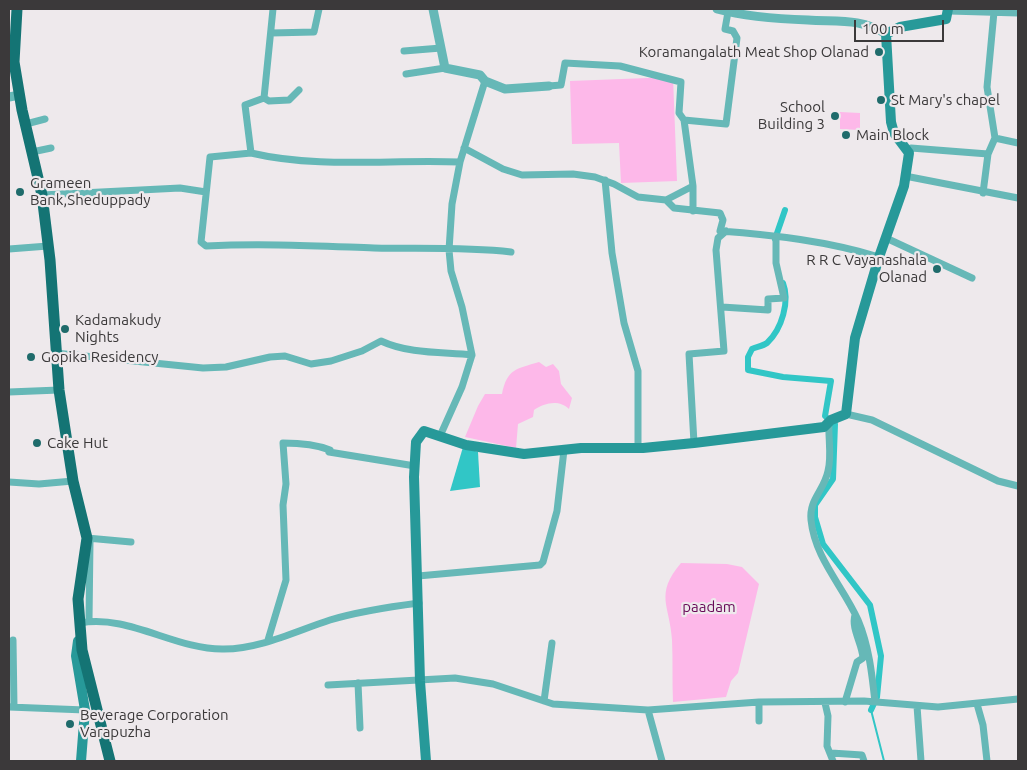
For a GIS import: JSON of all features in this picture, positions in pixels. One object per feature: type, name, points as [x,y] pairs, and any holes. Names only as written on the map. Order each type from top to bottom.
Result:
[{"type":"highway","points":[[17,9],[14,96],[26,124],[42,195],[48,246],[58,390],[73,481],[87,538],[78,599],[85,622],[82,650],[110,761]]},
{"type":"main road","points":[[426,761],[420,681],[414,466],[416,442],[424,431],[466,445],[524,454],[564,450],[638,448],[824,427],[830,420],[846,414],[855,338],[879,257],[904,186],[909,152],[894,133],[891,122],[886,34],[900,26],[946,19],[948,10]]},
{"type":"main road","points":[[81,761],[85,710],[76,656],[85,622]]},
{"type":"street","points":[[264,98],[273,9]]},
{"type":"street","points":[[271,33],[314,32],[319,9]]},
{"type":"street","points":[[433,9],[445,68]]},
{"type":"street","points":[[717,9],[764,17],[871,25],[886,34]]},
{"type":"street","points":[[948,10],[1018,13]]},
{"type":"street","points":[[684,120],[726,124],[737,38],[734,31],[725,29],[728,12]]},
{"type":"street","points":[[984,193],[988,154],[995,138],[987,87],[994,12]]},
{"type":"street","points":[[404,51],[441,48]]},
{"type":"street","points":[[406,74],[445,68],[480,75],[485,81],[505,88],[549,86],[561,84],[566,64],[630,68],[681,82],[679,113],[684,120],[693,186],[693,211]]},
{"type":"street","points":[[440,436],[462,387],[472,355],[462,307],[451,271],[449,250],[452,204],[460,162],[485,81]]},
{"type":"street","points":[[251,153],[245,105],[264,98],[269,100],[290,100],[299,90]]},
{"type":"street","points":[[26,124],[45,119]]},
{"type":"street","points":[[995,138],[1018,143]]},
{"type":"street","points":[[32,152],[51,148]]},
{"type":"street","points":[[464,148],[503,169],[522,175],[573,174],[604,180],[638,197],[666,200],[693,186]]},
{"type":"street","points":[[909,152],[911,148],[988,154]]},
{"type":"street","points":[[460,162],[419,160],[317,162],[271,158],[251,153],[210,157],[201,242],[206,246],[274,244],[449,250],[480,249],[511,252]]},
{"type":"street","points":[[904,176],[984,193],[1018,198]]},
{"type":"street","points":[[604,180],[612,253],[624,323],[638,371],[638,448]]},
{"type":"street","points":[[42,195],[180,188],[206,192]]},
{"type":"street","points":[[666,200],[674,208],[720,213],[723,220],[720,231],[776,236],[852,249],[879,257]]},
{"type":"street","points":[[694,443],[689,354],[724,351],[716,250],[718,238],[726,231]]},
{"type":"street","points":[[722,309],[768,310],[768,299],[784,298],[776,262],[776,236]]},
{"type":"street","points":[[886,238],[972,278]]},
{"type":"street","points":[[9,249],[48,246]]},
{"type":"street","points":[[55,353],[203,368],[241,365],[285,356],[311,364],[331,361],[362,351],[381,341],[392,346],[418,351],[472,355]]},
{"type":"street","points":[[9,392],[58,390]]},
{"type":"street","points":[[846,414],[872,420],[998,481],[1018,486]]},
{"type":"street","points":[[830,420],[829,469],[824,485],[811,504],[811,521],[818,550],[856,615],[873,674],[875,702]]},
{"type":"street","points":[[268,640],[286,580],[283,505],[286,484],[282,444],[309,445],[326,448],[330,450],[329,452],[414,466]]},
{"type":"street","points":[[418,576],[540,565],[543,562],[557,511],[564,450]]},
{"type":"street","points":[[9,482],[39,484],[73,481]]},
{"type":"street","points":[[87,538],[131,542]]},
{"type":"street","points":[[85,622],[125,626],[200,647],[223,650],[244,648],[329,621],[388,605],[419,603]]},
{"type":"street","points":[[846,702],[857,662],[863,658],[860,642],[853,626],[856,615]]},
{"type":"street","points":[[13,640],[11,707],[85,710]]},
{"type":"street","points":[[544,702],[552,642]]},
{"type":"street","points":[[328,685],[455,678],[493,684],[544,702],[573,706],[648,710],[759,702],[875,702],[917,706],[977,704],[1018,699]]},
{"type":"street","points":[[358,684],[360,728]]},
{"type":"street","points":[[759,702],[759,720]]},
{"type":"street","points":[[826,703],[828,716],[827,746],[833,761]]},
{"type":"street","points":[[977,704],[983,725],[987,761]]},
{"type":"street","points":[[917,706],[921,761]]},
{"type":"street","points":[[648,710],[662,761]]},
{"type":"street","points":[[831,753],[862,755],[864,761]]},
{"type":"green space","points":[[673,77],[677,181],[621,183],[619,143],[572,144],[570,81]]},
{"type":"green space","points":[[840,112],[860,113],[860,130],[840,129]]},
{"type":"green space","points":[[539,362],[546,367],[553,364],[559,371],[561,384],[572,398],[569,409],[561,404],[551,403],[542,405],[534,410],[533,417],[518,424],[516,448],[465,437],[485,394],[502,394],[507,379],[514,371]]},
{"type":"green space","name":"paadam","points":[[681,563],[727,564],[742,567],[759,584],[738,673],[731,681],[726,697],[673,702],[672,640],[666,592],[673,574]]},
{"type":"water","points":[[463,447],[478,452],[480,487],[450,491]]},
{"type":"waterway","points":[[775,239],[785,210]]},
{"type":"waterway","points":[[783,283],[786,298],[780,323],[767,343],[752,349],[748,357],[748,370],[783,377],[831,381],[825,416],[827,418]]},
{"type":"waterway","points":[[833,423],[835,424],[833,479],[815,505],[815,517],[823,544],[870,605],[881,656],[877,697],[871,710]]},
{"type":"waterway","points":[[871,710],[884,761]]},
{"type":"place","name":"Koramangalath Meat Shop Olanad","points":[[879,52]]},
{"type":"place","name":"St Mary's chapel","points":[[881,100]]},
{"type":"place","name":"School Building 3","points":[[835,116]]},
{"type":"place","name":"Main Block","points":[[846,135]]},
{"type":"place","name":"Grameen Bank,Sheduppady","points":[[20,192]]},
{"type":"place","name":"R R C Vayanashala Olanad","points":[[937,269]]},
{"type":"place","name":"Kadamakudy Nights","points":[[65,329]]},
{"type":"place","name":"Gopika Residency","points":[[31,357]]},
{"type":"place","name":"Cake Hut","points":[[37,443]]},
{"type":"place","name":"Beverage Corporation Varapuzha","points":[[70,724]]}]
